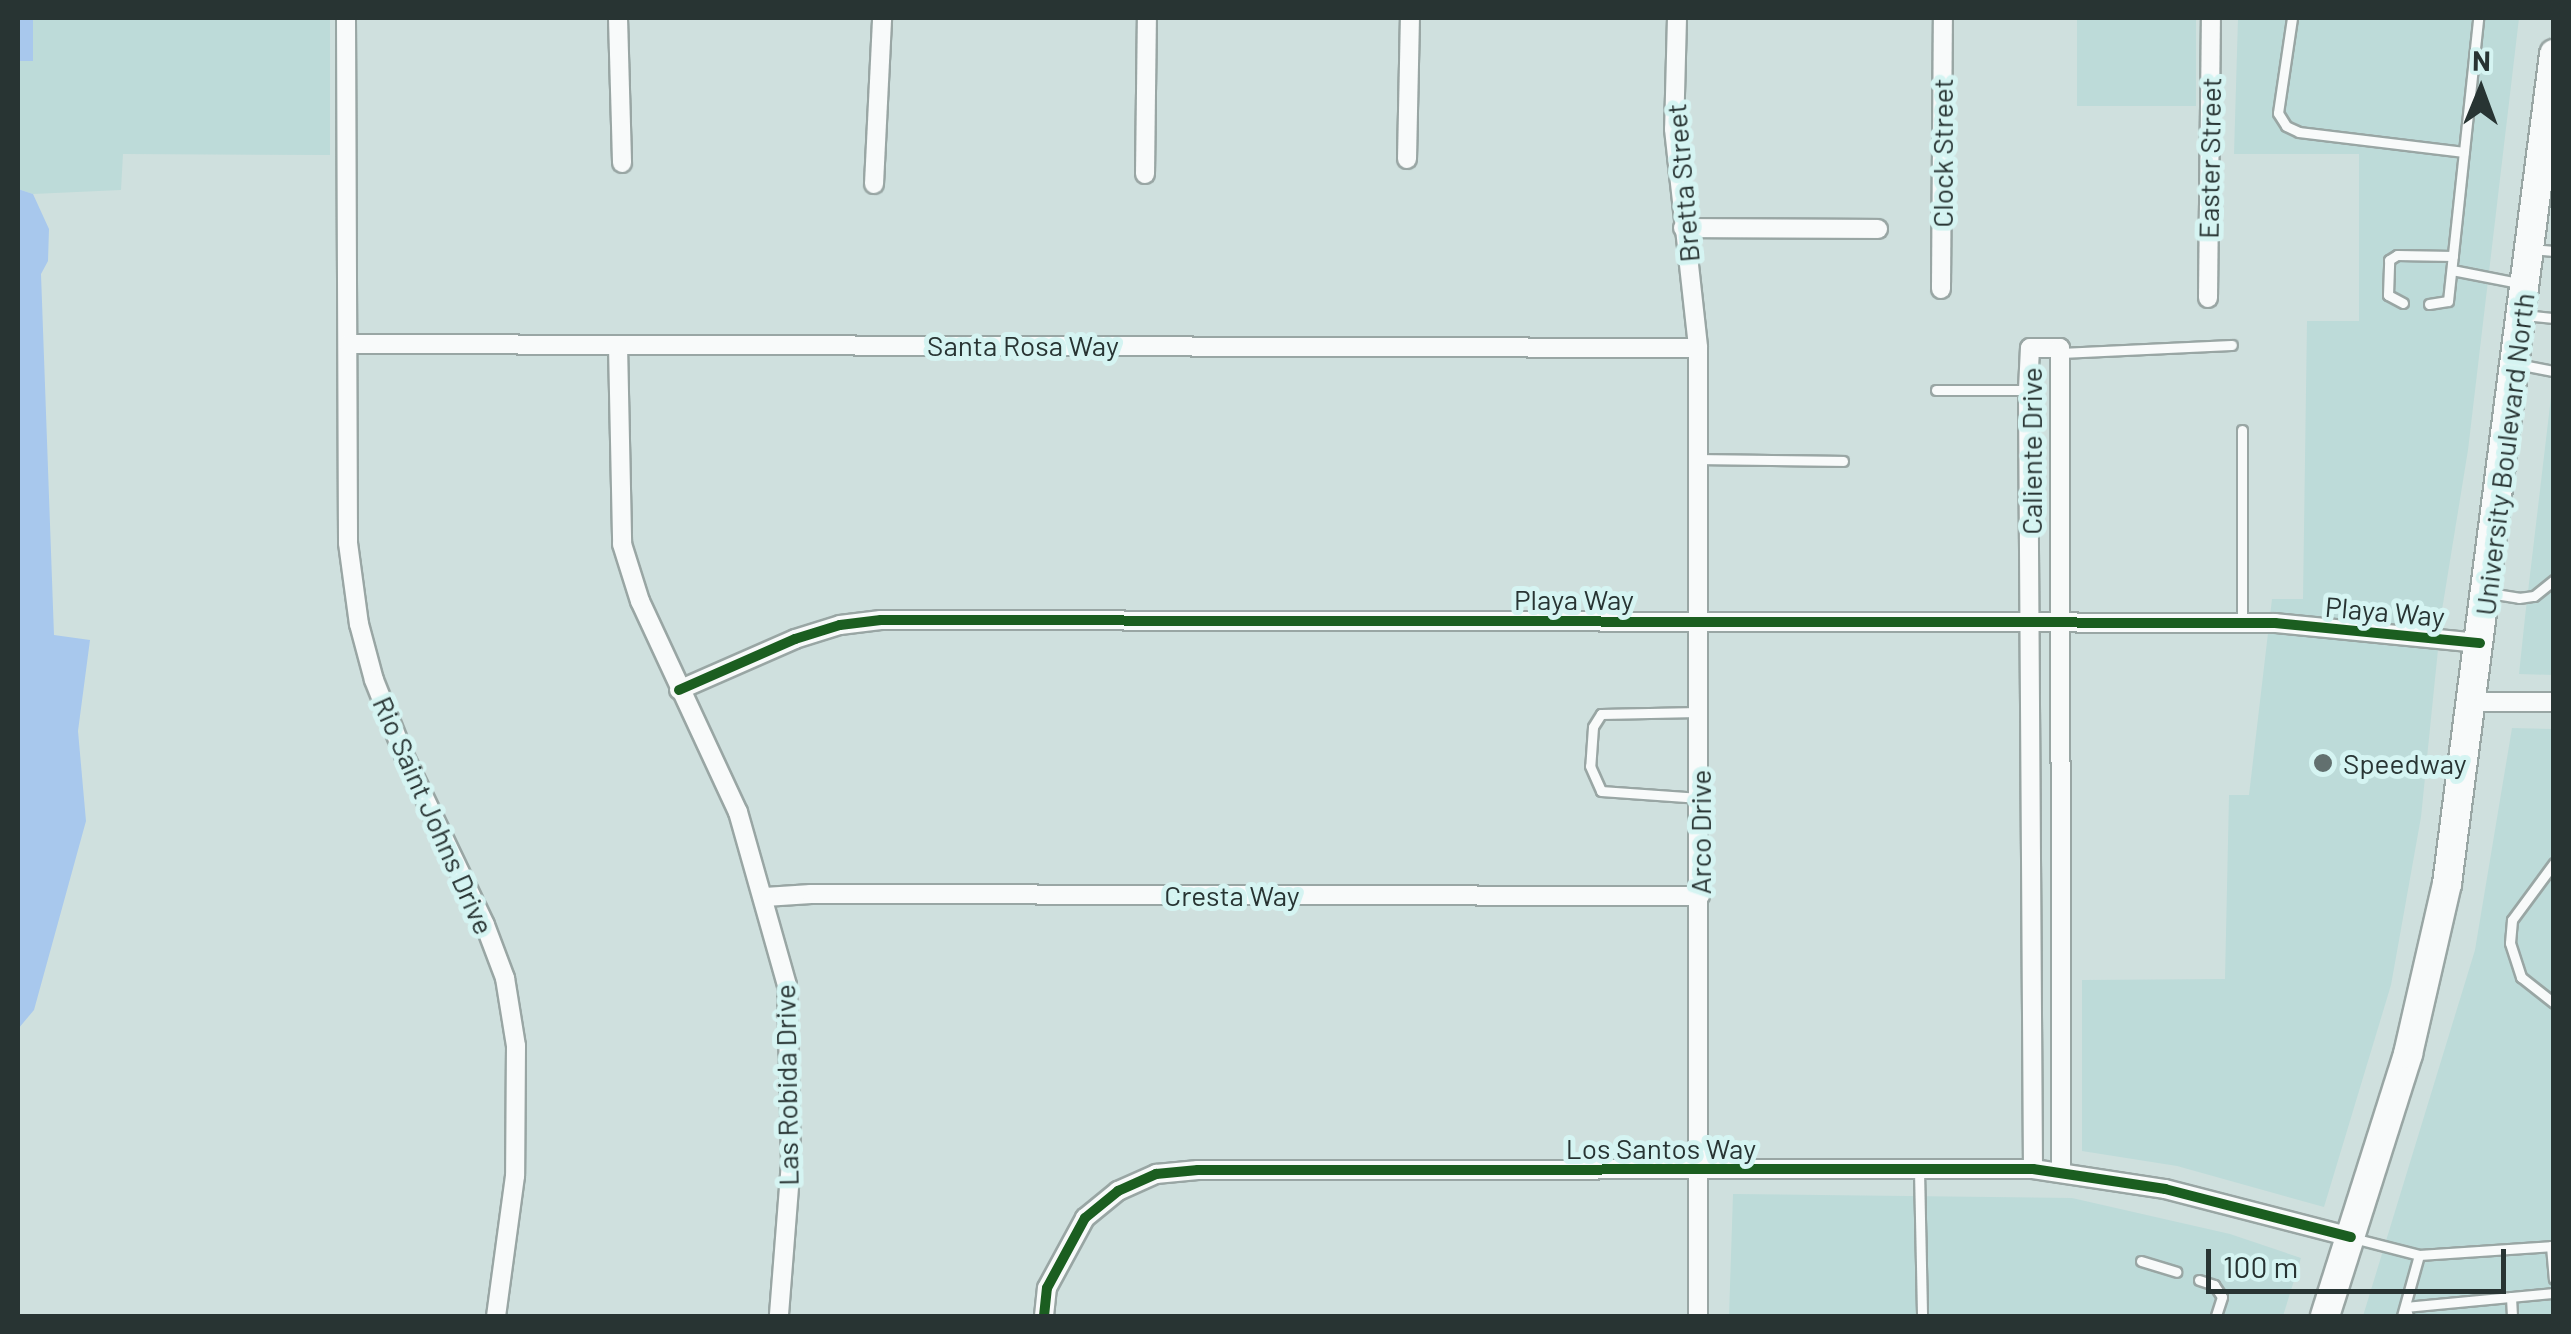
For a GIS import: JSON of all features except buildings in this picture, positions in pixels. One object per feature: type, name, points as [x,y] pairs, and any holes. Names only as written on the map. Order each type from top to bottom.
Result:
[{"type":"main road","name":"University Boulevard North","points":[[2325,1316],[2427,980],[2447,884],[2525,284],[2541,250],[2554,54]]},
{"type":"street","name":"Rio Saint Johns Drive","points":[[346,18],[348,543],[359,624],[374,680],[404,755],[485,924],[505,978],[516,1046],[516,1176],[496,1316]]},
{"type":"street","points":[[618,18],[622,163]]},
{"type":"street","points":[[874,184],[882,18]]},
{"type":"street","points":[[1146,18],[1146,174]]},
{"type":"street","points":[[1407,159],[1410,18]]},
{"type":"street","name":"Bretta Street","points":[[1677,18],[1674,130],[1698,348]]},
{"type":"street","name":"Clock Street","points":[[1941,290],[1942,18]]},
{"type":"street","name":"Easter Street","points":[[2208,298],[2211,18]]},
{"type":"street","points":[[1684,228],[1878,229]]},
{"type":"street","name":"Santa Rosa Way","points":[[348,344],[1698,348]]},
{"type":"street","name":"Las Robida Drive","points":[[618,344],[622,544],[640,601],[738,812],[787,985],[792,1061],[791,1162],[779,1316]]},
{"type":"street","name":"Arco Drive","points":[[1698,348],[1702,621],[1698,1316]]},
{"type":"street","name":"Caliente Drive","points":[[2033,1169],[2033,623],[2028,390],[2030,348],[2060,348],[2061,1172]]},
{"type":"street","name":"Playa Way","points":[[680,690],[795,639],[881,620],[2242,623],[2480,643]]},
{"type":"street","points":[[2473,702],[2554,702]]},
{"type":"street","name":"Cresta Way","points":[[765,898],[811,894],[1700,896]]},
{"type":"street","points":[[2034,973],[2062,974]]},
{"type":"street","name":"Los Santos Way","points":[[1044,1316],[1048,1288],[1085,1218],[1118,1191],[1156,1174],[1198,1170],[2033,1169],[2165,1189],[2351,1237]]},
{"type":"lane","points":[[2292,18],[2278,113],[2286,126],[2299,132],[2464,152]]},
{"type":"lane","points":[[2430,304],[2448,300],[2478,18]]},
{"type":"lane","points":[[2404,304],[2388,295],[2389,260],[2397,255],[2454,256]]},
{"type":"lane","points":[[2452,270],[2525,284]]},
{"type":"lane","points":[[2521,314],[2554,318]]},
{"type":"lane","points":[[2060,354],[2232,345]]},
{"type":"lane","points":[[2515,364],[2554,371]]},
{"type":"lane","points":[[1936,390],[2028,390]]},
{"type":"lane","points":[[2242,430],[2242,623]]},
{"type":"lane","points":[[1700,459],[1843,461]]},
{"type":"lane","points":[[2486,593],[2534,596],[2554,580]]},
{"type":"lane","points":[[1700,798],[1601,791],[1590,766],[1594,727],[1601,714],[1701,712]]},
{"type":"lane","points":[[2554,864],[2518,909],[2512,920],[2510,943],[2521,978],[2554,1003]]},
{"type":"lane","points":[[1920,1170],[1922,1316]]},
{"type":"lane","points":[[2351,1237],[2419,1255],[2552,1246],[2554,1279]]},
{"type":"lane","points":[[2419,1255],[2405,1313],[2510,1310],[2554,1294]]},
{"type":"lane","points":[[2141,1261],[2176,1272]]},
{"type":"lane","points":[[2199,1280],[2214,1285],[2222,1298],[2216,1316]]},
{"type":"shaded area","points":[[33,18],[330,18],[330,155],[123,154],[121,190],[33,194],[18,189],[18,61],[33,61]]},
{"type":"shaded area","points":[[2077,18],[2196,18],[2196,106],[2077,106]]},
{"type":"shaded area","points":[[2238,18],[2519,18],[2468,450],[2442,610],[2421,817],[2391,985],[2324,1207],[2177,1166],[2082,1151],[2082,980],[2225,979],[2229,795],[2249,795],[2272,599],[2303,599],[2307,321],[2359,321],[2359,154],[2234,154]]},
{"type":"shaded area","points":[[2553,380],[2553,675],[2519,674],[2525,617]]},
{"type":"shaded area","points":[[2512,728],[2553,729],[2553,1316],[2363,1316],[2475,950]]},
{"type":"shaded area","points":[[1733,1194],[2072,1198],[2230,1234],[2301,1258],[2283,1316],[1729,1316]]},
{"type":"water","points":[[18,18],[33,18],[33,61],[18,61]]},
{"type":"water","points":[[18,189],[33,194],[49,229],[48,261],[41,274],[54,635],[90,640],[78,731],[86,821],[34,1010],[18,1029]]},
{"type":"cycle path","points":[[679,690],[795,639],[840,625],[881,620],[2275,623],[2480,643]]},
{"type":"cycle path","points":[[1044,1316],[1047,1288],[1085,1218],[1118,1191],[1156,1174],[1198,1170],[2033,1169],[2165,1189],[2351,1237]]},
{"type":"place","name":"Speedway","points":[[2323,763]]}]
